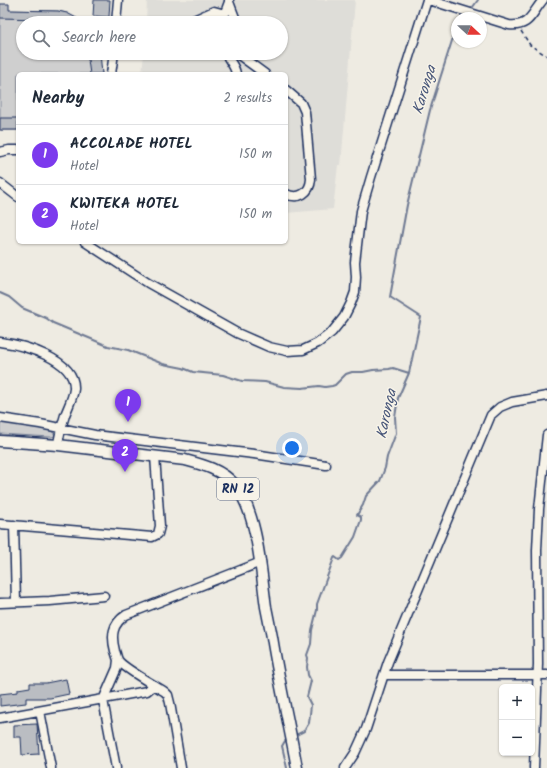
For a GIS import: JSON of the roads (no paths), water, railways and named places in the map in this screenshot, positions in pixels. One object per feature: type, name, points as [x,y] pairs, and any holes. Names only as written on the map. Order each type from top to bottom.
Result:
[{"type":"main road","name":"RN 12","points":[[0,441],[58,445],[185,460],[203,464],[224,474],[236,486],[249,512],[261,562],[268,616],[297,768]]},
{"type":"street","points":[[117,16],[118,0]]},
{"type":"street","points":[[88,244],[148,283],[237,333],[269,348],[287,351],[303,350],[318,343],[332,332],[344,317],[355,292],[355,262],[361,211],[428,0],[509,25],[518,26],[524,24],[532,17],[543,0]]},
{"type":"street","points":[[203,16],[214,11],[225,14],[229,1]]},
{"type":"street","points":[[229,1],[234,16]]},
{"type":"street","points":[[111,72],[113,60]]},
{"type":"street","points":[[230,60],[236,71]]},
{"type":"street","points":[[236,71],[238,60]]},
{"type":"street","points":[[247,60],[262,72]]},
{"type":"street","points":[[288,92],[301,103],[305,112],[311,179],[309,189],[302,195],[288,195]]},
{"type":"street","points":[[0,152],[16,150]]},
{"type":"street","points":[[0,183],[16,195]]},
{"type":"street","points":[[0,342],[46,355],[58,362],[70,372],[74,387],[73,395],[61,429],[58,445]]},
{"type":"street","points":[[345,768],[355,753],[366,729],[388,662],[491,415],[500,407],[512,402],[547,396]]},
{"type":"street","points":[[0,418],[18,420],[95,436],[254,454],[326,465]]},
{"type":"street","points":[[534,768],[538,674],[537,550],[543,509],[547,435]]},
{"type":"street","points":[[0,524],[152,537],[158,534],[160,526],[156,456]]},
{"type":"street","points":[[14,525],[16,602]]},
{"type":"street","points":[[116,768],[103,700],[118,668],[118,660],[112,637],[116,624],[122,618],[261,562]]},
{"type":"street","points":[[0,603],[50,601],[104,596]]},
{"type":"street","points":[[118,660],[165,692],[169,699],[181,768]]},
{"type":"street","points":[[384,675],[547,675]]},
{"type":"street","points":[[0,718],[147,691],[154,685]]},
{"type":"street","points":[[40,711],[51,768]]},
{"type":"waterway","name":"Karonga","points":[[470,11],[478,0]]},
{"type":"waterway","name":"Karonga","points":[[294,736],[304,731],[309,723],[311,705],[307,697],[311,681],[308,675],[307,655],[311,644],[317,604],[334,558],[335,557],[339,560],[342,558],[355,537],[361,520],[361,517],[357,515],[366,496],[380,481],[396,433],[395,417],[398,398],[409,373],[421,317],[390,297],[407,205],[430,110],[451,44]]},
{"type":"waterway","points":[[0,293],[9,297],[22,308],[108,346],[128,350],[163,364],[183,368],[193,372],[223,375],[242,381],[265,382],[284,387],[302,388],[332,386],[346,374],[352,372],[393,368],[409,373]]},
{"type":"waterway","name":"Karonga","points":[[287,768],[282,746],[288,739]]},
{"type":"place","name":"ACCOLADE HOTEL","points":[[128,422]]},
{"type":"place","name":"KWITEKA HOTEL","points":[[125,472]]}]
